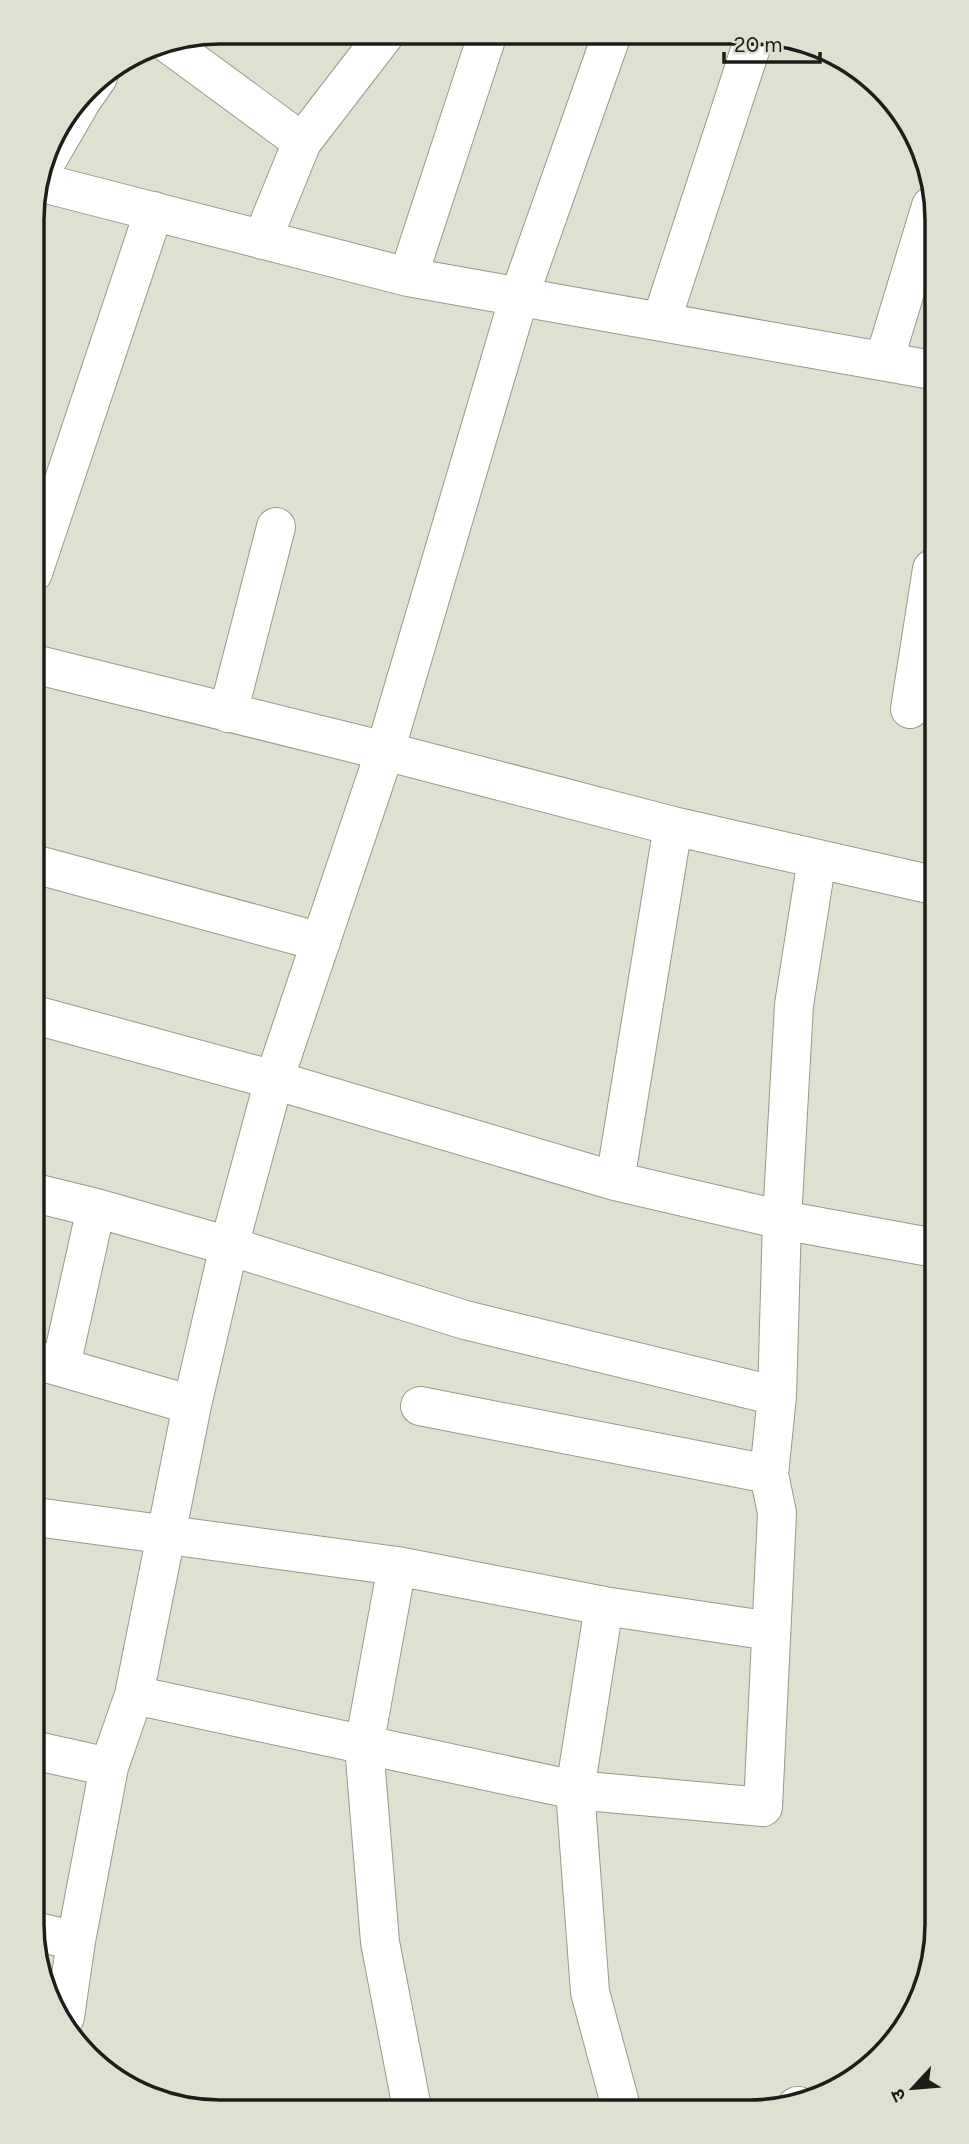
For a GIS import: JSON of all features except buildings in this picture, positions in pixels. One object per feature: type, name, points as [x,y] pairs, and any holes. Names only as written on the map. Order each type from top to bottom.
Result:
[{"type":"street","points":[[262,240],[302,142],[378,44]]},
{"type":"street","points":[[408,277],[484,44]]},
{"type":"street","points":[[66,2010],[76,1941],[109,1767],[134,1695],[192,1405],[229,1246],[274,1080],[384,751],[519,297],[608,44]]},
{"type":"street","points":[[660,322],[752,44]]},
{"type":"street","points":[[176,50],[302,142]]},
{"type":"street","points":[[47,184],[408,277],[925,369]]},
{"type":"street","points":[[44,540],[154,211]]},
{"type":"street","points":[[884,362],[925,226]]},
{"type":"street","points":[[228,713],[276,527]]},
{"type":"street","points":[[911,709],[925,616]]},
{"type":"street","points":[[44,667],[673,826],[925,883]]},
{"type":"street","points":[[615,1181],[673,826]]},
{"type":"street","points":[[134,1695],[575,1790],[763,1807],[777,1513],[769,1474],[776,1396],[782,1220],[794,1005],[817,859]]},
{"type":"street","points":[[44,867],[321,942]]},
{"type":"street","points":[[44,1017],[274,1080],[615,1181],[782,1220],[925,1246]]},
{"type":"street","points":[[44,1195],[229,1246],[465,1320],[776,1396]]},
{"type":"street","points":[[96,1208],[48,1363],[192,1405]]},
{"type":"street","points":[[420,1406],[769,1474]]},
{"type":"street","points":[[44,1518],[397,1566],[604,1606],[771,1631]]},
{"type":"street","points":[[397,1566],[365,1746],[380,1942],[410,2100]]},
{"type":"street","points":[[604,1606],[575,1790],[590,1992],[619,2100]]},
{"type":"street","points":[[44,1753],[109,1767]]},
{"type":"street","points":[[44,1934],[76,1941]]}]
